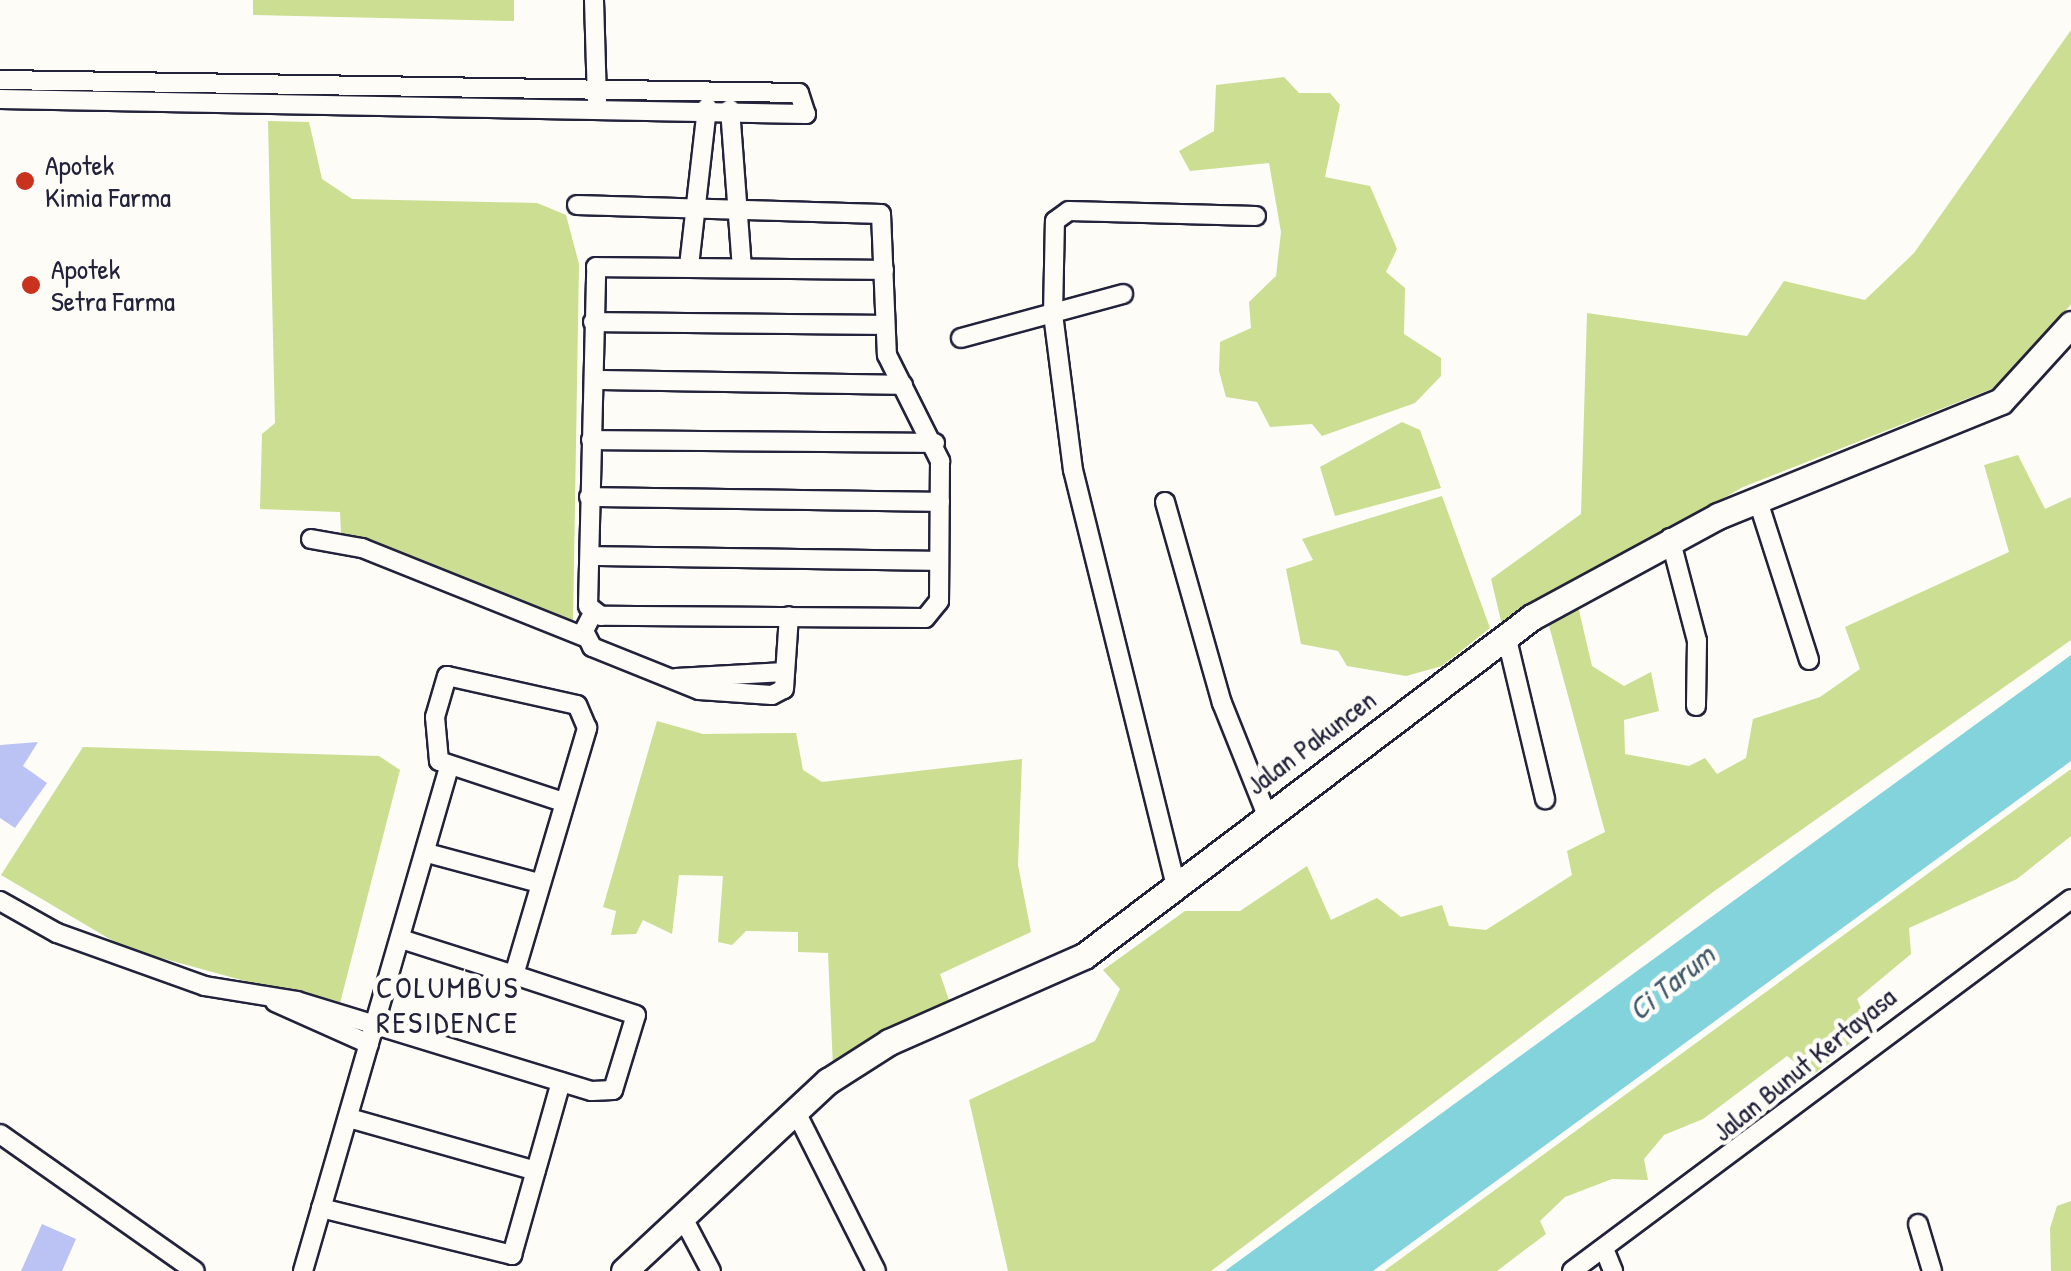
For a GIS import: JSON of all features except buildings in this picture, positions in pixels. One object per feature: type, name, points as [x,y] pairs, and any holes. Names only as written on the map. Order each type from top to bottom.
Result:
[{"type":"street","points":[[594,0],[597,114]]},
{"type":"street","points":[[0,80],[596,93],[804,93],[806,114],[597,114],[0,99]]},
{"type":"street","points":[[689,266],[698,209],[707,93]]},
{"type":"street","points":[[731,93],[734,208],[742,267]]},
{"type":"street","points":[[577,205],[882,214],[882,325],[904,386],[935,444],[940,502],[939,601],[925,618],[593,613]]},
{"type":"street","points":[[1175,882],[1085,534],[1053,314],[1058,214],[1256,216]]},
{"type":"street","points":[[584,637],[593,613],[590,497],[596,266],[884,270]]},
{"type":"street","points":[[960,338],[1123,294]]},
{"type":"street","points":[[593,322],[882,325]]},
{"type":"street","name":"Jalan Pakuncen","points":[[624,1271],[795,1110],[889,1042],[1084,956],[1266,812],[1506,635],[1670,538],[2001,401],[2071,324]]},
{"type":"street","points":[[594,380],[904,386]]},
{"type":"street","points":[[591,440],[935,444]]},
{"type":"street","points":[[590,497],[940,502]]},
{"type":"street","points":[[1758,501],[1809,660]]},
{"type":"street","points":[[1165,502],[1226,717],[1266,812]]},
{"type":"street","points":[[1670,538],[1696,641],[1696,706]]},
{"type":"street","points":[[311,539],[362,548],[584,637],[699,690],[772,695],[785,672],[789,616]]},
{"type":"street","points":[[590,556],[937,561]]},
{"type":"street","points":[[1506,635],[1544,799]]},
{"type":"street","points":[[514,975],[562,802],[587,728],[577,705],[448,676],[434,751],[449,767],[562,802]]},
{"type":"street","points":[[303,1271],[428,853],[449,767]]},
{"type":"street","points":[[428,853],[539,883]]},
{"type":"street","name":"Jalan Bunut Kertayasa","points":[[1572,1271],[1605,1251],[2071,899]]},
{"type":"street","points":[[0,900],[132,963],[275,1002],[371,1036],[560,1082],[613,1090],[636,1015],[401,939]]},
{"type":"street","points":[[321,1208],[503,1258],[515,1250],[560,1082]]},
{"type":"street","points":[[795,1110],[876,1271]]},
{"type":"street","points":[[349,1118],[536,1171]]},
{"type":"street","points":[[0,1134],[195,1271]]},
{"type":"street","points":[[682,1218],[711,1271]]},
{"type":"street","points":[[1918,1224],[1932,1271]]},
{"type":"street","points":[[1605,1251],[1613,1271]]},
{"type":"green space","points":[[253,0],[514,0],[514,21],[253,15]]},
{"type":"green space","points":[[2071,30],[2071,304],[2004,384],[1743,487],[1502,625],[1491,579],[1581,514],[1587,313],[1747,336],[1784,281],[1865,300],[1914,253]]},
{"type":"green space","points":[[1284,77],[1299,93],[1330,93],[1340,105],[1325,177],[1370,186],[1397,249],[1386,272],[1405,288],[1404,334],[1441,358],[1441,376],[1415,403],[1322,436],[1312,424],[1270,427],[1257,402],[1226,397],[1219,371],[1220,342],[1251,328],[1249,302],[1276,276],[1281,232],[1269,163],[1190,171],[1179,151],[1214,131],[1216,85]]},
{"type":"green space","points":[[268,121],[309,122],[322,179],[352,199],[537,203],[566,215],[579,264],[573,623],[341,533],[340,512],[260,509],[262,434],[275,423]]},
{"type":"green space","points":[[1402,422],[1420,430],[1441,488],[1335,516],[1320,467]]},
{"type":"green space","points":[[2018,455],[2045,509],[2071,497],[2071,640],[1713,892],[1211,1271],[1008,1271],[969,1100],[1095,1041],[1120,989],[1103,970],[1185,911],[1240,911],[1307,866],[1331,920],[1377,898],[1401,917],[1442,905],[1449,926],[1486,930],[1572,875],[1567,851],[1605,832],[1548,622],[1577,602],[1592,666],[1624,686],[1651,672],[1659,711],[1624,720],[1625,754],[1689,766],[1705,758],[1717,774],[1746,758],[1753,719],[1820,697],[1860,669],[1845,627],[2009,552],[1984,465]]},
{"type":"green space","points":[[1442,496],[1490,628],[1442,666],[1406,676],[1347,666],[1338,651],[1301,644],[1286,569],[1313,560],[1302,539]]},
{"type":"green space","points":[[657,721],[703,734],[796,733],[803,770],[822,782],[1022,759],[1018,865],[1031,932],[940,974],[949,1000],[833,1067],[828,953],[798,952],[798,932],[746,931],[732,945],[718,942],[723,876],[679,875],[672,934],[643,920],[636,934],[611,935],[616,911],[603,907]]},
{"type":"green space","points":[[83,747],[379,756],[400,770],[339,1007],[125,948],[1,875]]},
{"type":"green space","points":[[2071,769],[2071,836],[2017,879],[1909,928],[1911,954],[1857,999],[1869,1027],[1812,1076],[1787,1056],[1703,1119],[1664,1135],[1644,1159],[1648,1180],[1612,1179],[1565,1197],[1540,1221],[1546,1234],[1497,1271],[1384,1271]]},
{"type":"green space","points":[[2071,1201],[2071,1271],[2051,1271],[2050,1228],[2057,1206]]},
{"type":"water","name":"Ci Tarum","points":[[2071,655],[2071,761],[1373,1271],[1225,1271]]},
{"type":"place","name":"Apotek Kimia Farma","points":[[25,181]]},
{"type":"place","name":"Apotek Setra Farma","points":[[31,285]]},
{"type":"district","name":"COLUMBUS RESIDENCE","points":[[448,1004]]}]
